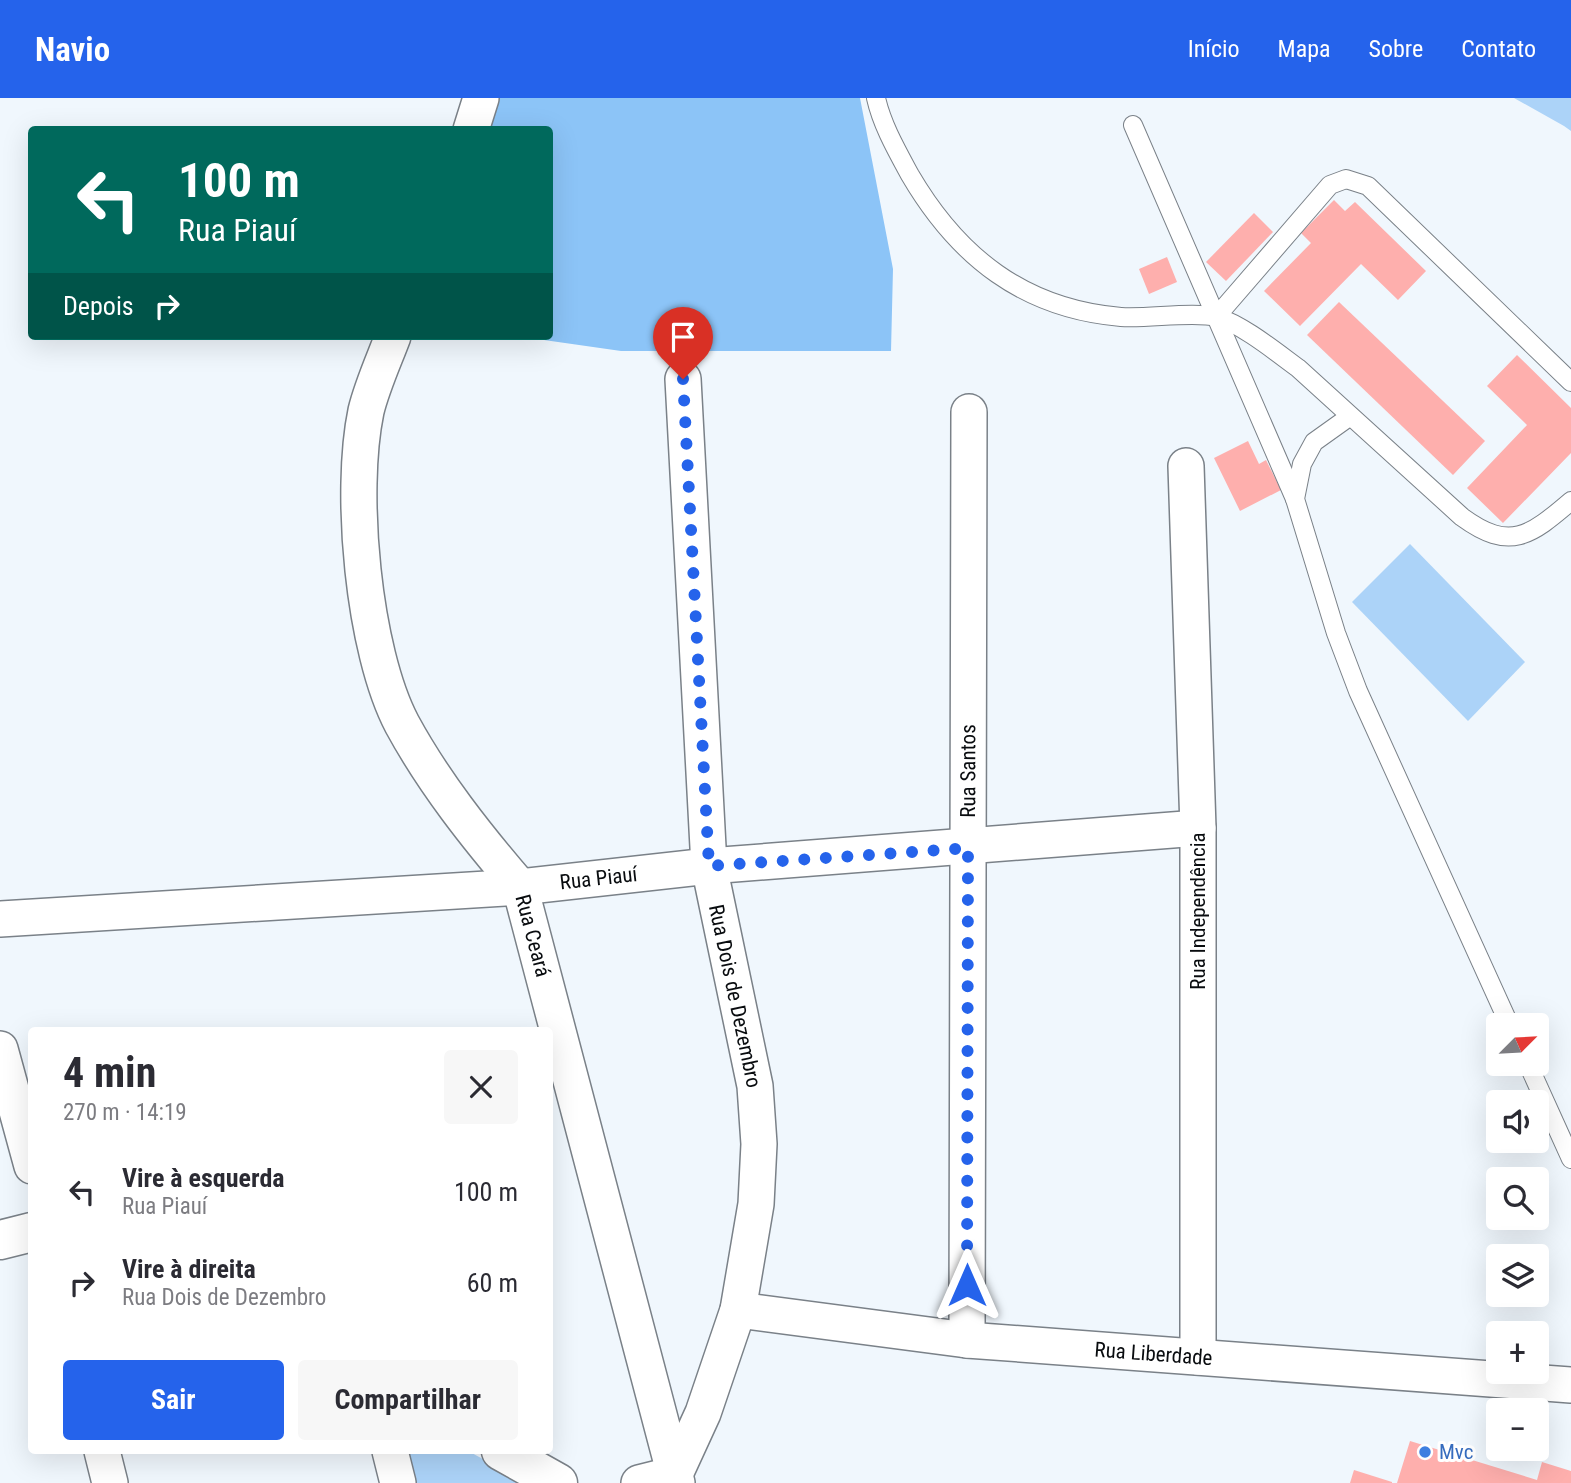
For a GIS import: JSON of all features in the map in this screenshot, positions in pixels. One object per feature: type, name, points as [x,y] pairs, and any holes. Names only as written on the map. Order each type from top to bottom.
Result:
[{"type":"street","points":[[472,126],[481,98]]},
{"type":"street","name":"Rua Ceará","points":[[392,340],[367,410],[359,469],[363,575],[384,678],[402,723],[472,831],[520,887],[676,1479]]},
{"type":"street","name":"Rua Dois de Dezembro","points":[[676,1479],[703,1413],[738,1310],[756,1204],[759,1144],[755,1086],[709,866],[683,379]]},
{"type":"street","name":"Rua Santos","points":[[967,1340],[969,412]]},
{"type":"street","name":"Rua Independência","points":[[1186,466],[1198,828],[1198,1357]]},
{"type":"street","name":"Rua Piauí","points":[[0,919],[520,887],[709,866],[968,848],[1198,828]]},
{"type":"street","points":[[0,1049],[28,1151]]},
{"type":"street","points":[[0,1240],[28,1233]]},
{"type":"street","name":"Rua Liberdade","points":[[738,1310],[967,1340],[1571,1385]]},
{"type":"street","points":[[103,1454],[110,1483]]},
{"type":"street","points":[[391,1454],[398,1483]]},
{"type":"street","points":[[506,1454],[558,1483]]},
{"type":"street","points":[[639,1483],[676,1479]]},
{"type":"lane","points":[[876,98],[897,152],[929,206],[961,246],[1009,283],[1056,303],[1120,317],[1216,317],[1273,349],[1462,517],[1480,530],[1499,538],[1526,535],[1543,525],[1571,501]]},
{"type":"lane","points":[[1133,125],[1295,499],[1336,634],[1358,691],[1504,1013]]},
{"type":"lane","points":[[1216,317],[1330,186],[1346,179],[1368,186],[1571,382]]},
{"type":"lane","points":[[1295,499],[1303,464],[1314,442],[1349,417]]},
{"type":"lane","points":[[1533,1076],[1571,1159]]},
{"type":"shaded area","points":[[469,98],[860,98],[893,269],[891,351],[621,351],[544,340],[553,340],[553,126],[460,126]]},
{"type":"shaded area","points":[[1514,98],[1571,98],[1571,131],[1564,126]]},
{"type":"shaded area","points":[[1410,544],[1525,662],[1468,721],[1352,602]]},
{"type":"shaded area","points":[[407,1454],[474,1454],[528,1483],[413,1483]]},
{"type":"building","points":[[1334,200],[1345,211],[1355,202],[1426,271],[1398,300],[1361,264],[1300,326],[1264,291],[1311,243],[1301,233]]},
{"type":"building","points":[[1254,213],[1273,232],[1226,281],[1206,262]]},
{"type":"building","points":[[1167,257],[1177,282],[1149,294],[1139,269]]},
{"type":"building","points":[[1339,302],[1485,441],[1453,475],[1307,335]]},
{"type":"building","points":[[1517,355],[1571,408],[1571,453],[1503,523],[1467,488],[1527,425],[1487,386]]},
{"type":"building","points":[[1248,441],[1259,464],[1266,460],[1281,490],[1240,511],[1214,458]]},
{"type":"building","name":"Mvc","points":[[1410,1441],[1537,1480],[1542,1462],[1571,1471],[1571,1483],[1397,1483]]},
{"type":"building","name":"Mvc","points":[[1354,1470],[1392,1482],[1392,1483],[1350,1483]]},
{"type":"place","name":"Mvc","points":[[1425,1452]]},
{"type":"route","points":[[683,379],[709,866],[968,848],[967,1285]]}]
